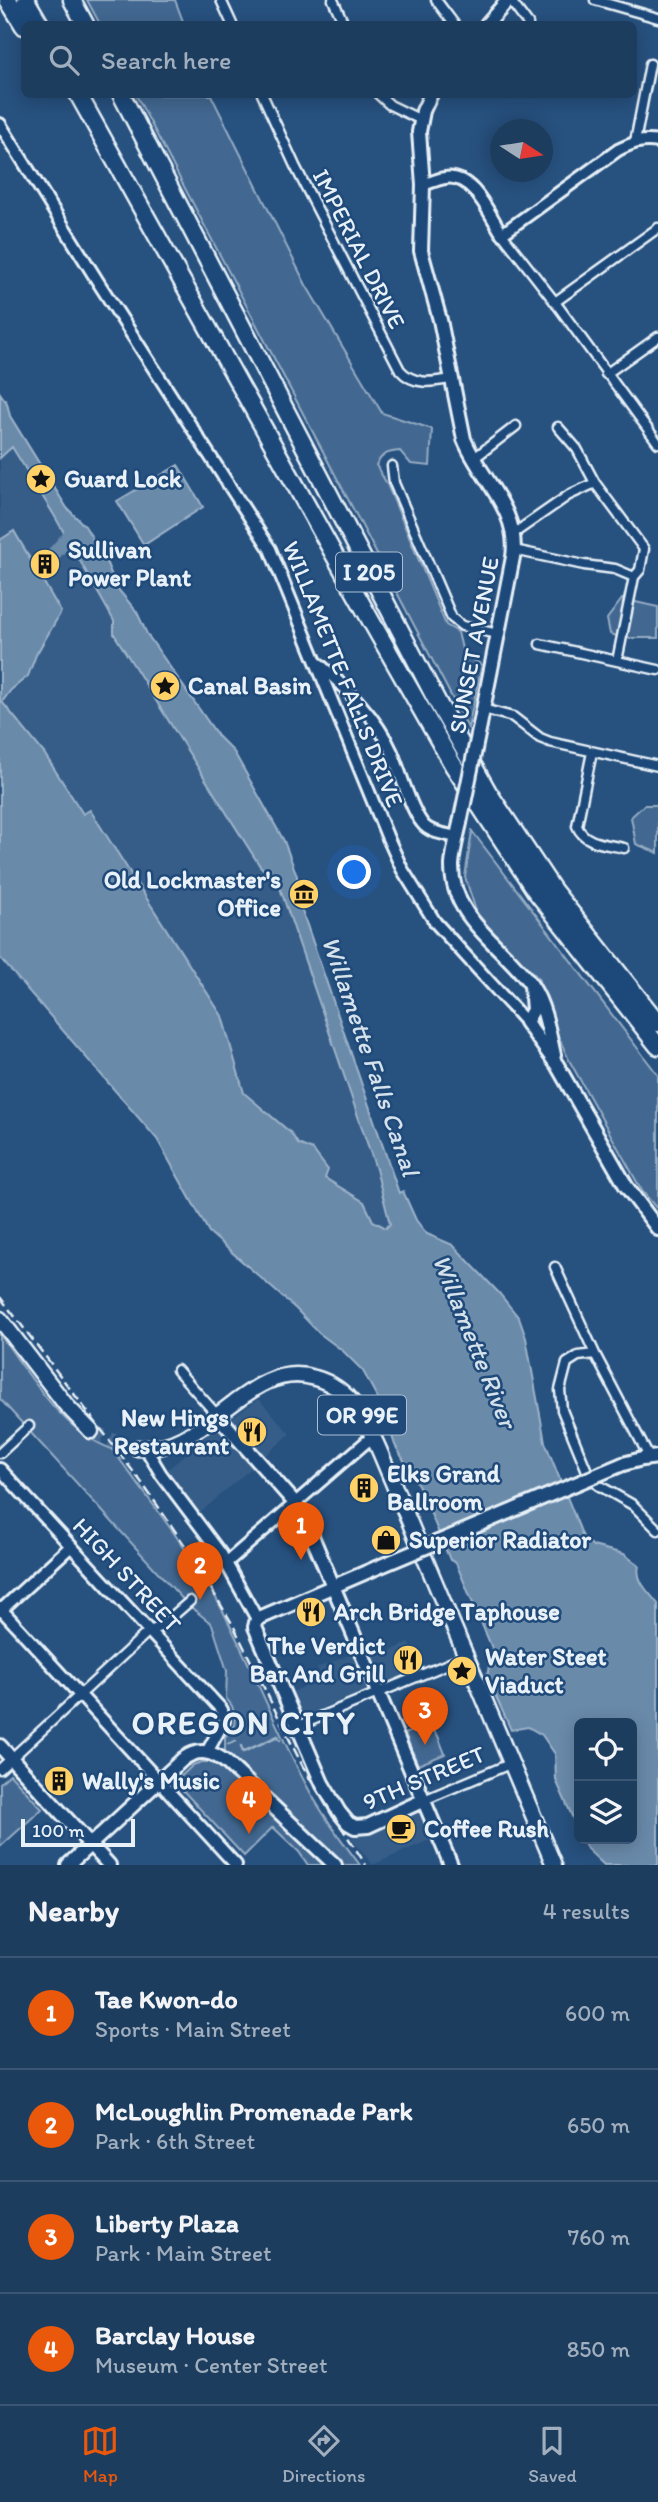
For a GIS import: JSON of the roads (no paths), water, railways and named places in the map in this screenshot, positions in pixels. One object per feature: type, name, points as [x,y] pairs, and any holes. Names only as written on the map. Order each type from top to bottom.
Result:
[{"type":"highway","points":[[8,0],[21,21]]},
{"type":"highway","points":[[26,0],[38,21]]},
{"type":"highway","points":[[72,0],[83,21]]},
{"type":"highway","points":[[70,98],[163,247]]},
{"type":"highway","name":"I 205","points":[[80,98],[381,640],[468,788],[535,890],[658,1046]]},
{"type":"highway","name":"I 205","points":[[123,98],[397,625],[482,781],[553,890],[658,1023]]},
{"type":"highway","points":[[0,1318],[74,1416],[91,1431]]},
{"type":"highway","name":"OR 99E","points":[[141,1448],[165,1446],[182,1440],[270,1381],[285,1376],[310,1376],[326,1381],[347,1396],[362,1415],[373,1436],[554,1865]]},
{"type":"main road","points":[[490,21],[509,0]]},
{"type":"main road","name":"SUNSET AVENUE","points":[[429,98],[421,120],[419,142],[423,185],[421,251],[439,320],[464,439],[473,459],[508,516],[514,550],[452,864],[453,880],[461,906],[531,985],[541,1006],[557,1065]]},
{"type":"main road","points":[[526,1022],[533,1010],[531,985]]},
{"type":"main road","name":"WILLAMETTE FALLS DRIVE","points":[[526,1022],[557,1065],[626,1186],[658,1229]]},
{"type":"main road","points":[[218,1416],[303,1515],[451,1865]]},
{"type":"main road","points":[[298,1726],[257,1633],[257,1619],[623,1464],[654,1457]]},
{"type":"main road","name":"9TH STREET","points":[[298,1726],[327,1793],[352,1826],[368,1826],[424,1800]]},
{"type":"main road","points":[[0,1746],[110,1865]]},
{"type":"main road","points":[[68,1865],[188,1756],[207,1752],[230,1766],[335,1865]]},
{"type":"street","points":[[221,0],[231,21]]},
{"type":"street","points":[[333,0],[343,21]]},
{"type":"street","points":[[436,0],[452,21]]},
{"type":"street","points":[[509,0],[526,21]]},
{"type":"street","points":[[595,0],[658,18]]},
{"type":"street","points":[[635,142],[650,64]]},
{"type":"street","name":"IMPERIAL DRIVE","points":[[264,98],[295,167],[400,370],[409,378],[418,381],[451,379]]},
{"type":"street","points":[[382,98],[390,105],[421,120]]},
{"type":"street","name":"WILLAMETTE FALLS DRIVE","points":[[0,124],[266,542],[285,581],[387,836],[408,880],[446,934],[526,1022]]},
{"type":"street","points":[[502,234],[618,150],[635,142],[658,142]]},
{"type":"street","points":[[423,185],[444,178],[468,183],[502,234],[658,443]]},
{"type":"street","points":[[555,302],[658,228]]},
{"type":"street","points":[[606,374],[658,337]]},
{"type":"street","points":[[473,459],[516,426]]},
{"type":"street","points":[[558,427],[577,449],[595,483],[645,549],[640,570],[634,577],[617,661]]},
{"type":"street","points":[[392,466],[394,483],[452,618],[461,626],[498,634]]},
{"type":"street","points":[[513,534],[569,495],[595,483]]},
{"type":"street","points":[[514,550],[615,569],[634,577]]},
{"type":"street","points":[[540,645],[658,670]]},
{"type":"street","points":[[317,662],[356,699],[376,724],[391,750],[423,824],[431,830],[457,837]]},
{"type":"street","points":[[483,709],[513,717],[540,738],[658,766]]},
{"type":"street","points":[[592,752],[577,826],[586,839],[624,848]]},
{"type":"street","points":[[555,1267],[595,1354],[654,1457]]},
{"type":"street","points":[[595,1354],[578,1356],[568,1363],[560,1390],[562,1410],[587,1471],[598,1485],[633,1505],[658,1530]]},
{"type":"street","points":[[177,1370],[218,1416]]},
{"type":"street","points":[[0,1453],[29,1426]]},
{"type":"street","points":[[226,1563],[373,1436]]},
{"type":"street","points":[[141,1448],[226,1563],[257,1619]]},
{"type":"street","name":"HIGH STREET","points":[[0,1469],[222,1710],[224,1721],[207,1752]]},
{"type":"street","points":[[71,1546],[1,1609],[236,1865]]},
{"type":"street","points":[[0,1769],[149,1631],[159,1628],[190,1601]]},
{"type":"street","points":[[298,1726],[467,1657]]},
{"type":"street","name":"9TH STREET","points":[[424,1800],[511,1761]]},
{"type":"water","name":"Willamette River","points":[[0,393],[7,403],[10,416],[67,508],[85,526],[105,559],[117,588],[137,612],[147,634],[218,736],[234,752],[284,841],[297,876],[296,893],[399,1193],[403,1191],[416,1220],[427,1234],[453,1245],[519,1318],[526,1338],[545,1442],[583,1537],[593,1546],[624,1554],[639,1566],[641,1581],[658,1604],[658,1865],[604,1865],[584,1844],[637,1844],[637,1718],[574,1718],[574,1821],[556,1780],[555,1754],[542,1735],[528,1727],[511,1730],[487,1677],[492,1648],[456,1563],[450,1560],[421,1490],[395,1445],[383,1408],[363,1371],[209,1232],[157,1139],[0,958],[0,540],[14,531],[61,612],[36,655],[28,676],[11,690],[2,702],[44,753],[83,814],[90,810],[222,1016],[244,1093],[291,1133],[298,1144],[313,1150],[328,1170],[325,1178],[364,1202],[373,1221],[386,1228],[390,1224],[376,1169],[278,882],[260,866],[114,634],[114,621],[12,447],[0,458]]},
{"type":"water","points":[[178,465],[203,507],[144,545],[117,501]]},
{"type":"waterway","points":[[29,588],[36,574],[73,532]]},
{"type":"waterway","points":[[241,1746],[243,1752],[278,1736],[280,1740]]},
{"type":"waterway","points":[[228,1744],[236,1741]]},
{"type":"tunnel","points":[[91,1431],[137,1448]]},
{"type":"railway","points":[[0,1297],[142,1483],[186,1547],[233,1625],[306,1773],[366,1865]]},
{"type":"place","name":"Guard Lock","points":[[41,479]]},
{"type":"place","name":"Sullivan Power Plant","points":[[45,564]]},
{"type":"place","name":"Canal Basin","points":[[165,686]]},
{"type":"place","name":"Old Lockmaster's Office","points":[[304,894]]},
{"type":"place","name":"New Hings Restaurant","points":[[252,1432]]},
{"type":"place","name":"Elks Grand Ballroom","points":[[364,1488]]},
{"type":"place","name":"Superior Radiator","points":[[386,1540]]},
{"type":"place","name":"Tae Kwon-do","points":[[301,1560]]},
{"type":"place","name":"McLoughlin Promenade Park","points":[[200,1600]]},
{"type":"place","name":"Arch Bridge Taphouse","points":[[311,1612]]},
{"type":"place","name":"The Verdict Bar And Grill","points":[[408,1660]]},
{"type":"place","name":"Water Steet Viaduct","points":[[462,1671]]},
{"type":"place","name":"Liberty Plaza","points":[[425,1745]]},
{"type":"place","name":"Wally's Music","points":[[59,1781]]},
{"type":"place","name":"Coffee Rush","points":[[401,1829]]},
{"type":"place","name":"Barclay House","points":[[249,1834]]},
{"type":"district","name":"OREGON CITY","points":[[244,1723]]},
{"type":"water label","name":"Willamette Falls Canal","points":[[371,1056]]}]
